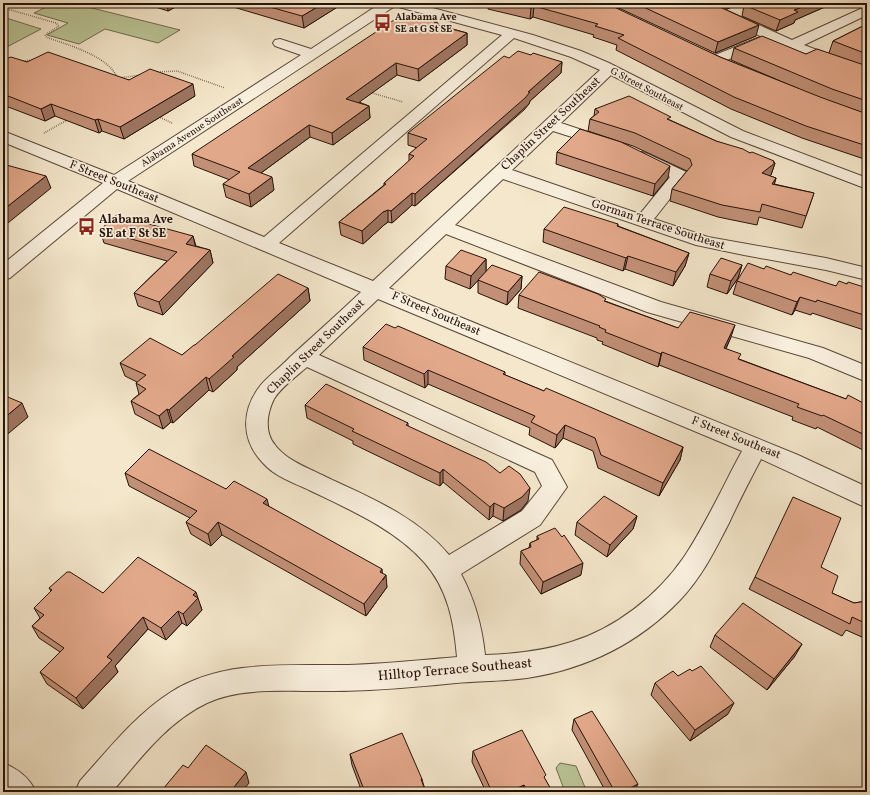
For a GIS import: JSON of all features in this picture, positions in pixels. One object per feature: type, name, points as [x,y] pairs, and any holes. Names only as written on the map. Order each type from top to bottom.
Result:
[{"type":"street","name":"Alabama Avenue Southeast","points":[[5,270],[115,182],[314,54],[390,3]]},
{"type":"street","name":"G Street Southeast","points":[[399,3],[570,52],[609,68],[737,134],[867,184]]},
{"type":"street","points":[[699,3],[793,45],[867,74]]},
{"type":"street","points":[[727,16],[745,8]]},
{"type":"street","points":[[793,45],[867,10]]},
{"type":"street","points":[[267,244],[511,34]]},
{"type":"street","points":[[730,67],[708,57],[772,36]]},
{"type":"street","points":[[280,43],[314,54]]},
{"type":"street","name":"Chaplin Street Southeast","points":[[472,669],[466,618],[446,570],[428,548],[410,534],[280,464],[266,452],[261,444],[256,429],[256,414],[268,391],[609,68]]},
{"type":"street","points":[[550,125],[623,148],[680,176],[643,221]]},
{"type":"street","name":"F Street Southeast","points":[[3,136],[756,447],[835,481],[867,498]]},
{"type":"street","name":"Gorman Terrace Southeast","points":[[500,172],[715,244],[824,263],[867,274]]},
{"type":"street","points":[[442,226],[654,307],[816,353],[867,374]]},
{"type":"street","points":[[304,357],[544,466],[555,487],[531,518],[446,570]]},
{"type":"street","name":"Hilltop Terrace Southeast","points":[[91,792],[137,741],[166,713],[198,693],[215,686],[249,680],[366,677],[527,665],[556,660],[602,643],[642,619],[670,592],[688,571],[702,550],[756,447]]},
{"type":"street","points":[[3,778],[20,792]]},
{"type":"path","points":[[3,10],[11,10],[56,23],[59,26],[45,35],[46,37],[105,62],[115,70],[119,78]]},
{"type":"path","points":[[18,62],[40,59]]},
{"type":"path","points":[[150,73],[177,71],[230,90]]},
{"type":"path","points":[[112,76],[119,78],[142,74]]},
{"type":"path","points":[[115,85],[119,78]]},
{"type":"path","points":[[367,91],[424,109]]},
{"type":"path","points":[[152,115],[175,124]]},
{"type":"path","points":[[38,136],[73,117]]},
{"type":"green space","points":[[54,3],[72,3],[180,30],[158,43],[105,29],[79,44],[47,35],[68,23],[34,13]]},
{"type":"green space","points":[[3,17],[41,29],[3,49]]},
{"type":"green space","points":[[560,763],[576,766],[587,792],[565,792],[556,768]]},
{"type":"building","points":[[256,3],[324,3],[302,16]]},
{"type":"building","points":[[510,3],[602,3],[612,6],[720,57],[867,114],[867,146],[806,126],[734,97],[618,38],[624,35],[595,26],[598,24],[534,6],[531,8]]},
{"type":"building","points":[[635,3],[711,3],[759,25],[718,42]]},
{"type":"building","points":[[749,3],[812,3],[794,10],[798,12],[780,20],[744,5]]},
{"type":"building","points":[[403,14],[436,21],[434,22],[438,23],[436,25],[467,33],[418,69],[396,63],[346,99],[369,106],[332,133],[309,125],[248,168],[272,177],[249,194],[223,184],[240,172],[192,154]]},
{"type":"building","points":[[867,24],[867,54],[833,41]]},
{"type":"building","points":[[762,36],[806,54],[817,49],[867,66],[867,101],[832,89],[734,48]]},
{"type":"building","points":[[518,51],[531,55],[533,53],[562,62],[528,92],[530,92],[525,98],[415,194],[412,193],[391,211],[388,210],[383,212],[362,231],[339,222],[386,184],[384,183],[414,156],[409,154],[427,139],[408,133],[504,56],[509,58]]},
{"type":"building","points":[[48,52],[129,80],[150,69],[193,84],[120,127],[98,119],[95,120],[51,104],[41,109],[3,94],[3,60],[11,57],[27,62]]},
{"type":"building","points":[[629,96],[671,117],[667,119],[716,141],[743,149],[750,153],[752,152],[774,161],[773,162],[775,163],[762,173],[776,178],[772,184],[814,193],[806,216],[762,204],[760,212],[722,205],[672,189],[692,165],[690,159],[635,133],[590,119],[599,112],[595,109]]},
{"type":"building","points":[[580,129],[621,142],[670,166],[655,184],[557,152]]},
{"type":"building","points":[[3,164],[46,176],[3,210]]},
{"type":"building","points":[[564,207],[618,224],[617,226],[689,253],[676,272],[628,256],[626,258],[544,229]]},
{"type":"building","points":[[116,215],[193,236],[186,244],[210,250],[159,302],[134,293],[177,252],[100,230]]},
{"type":"building","points":[[461,250],[486,259],[471,276],[446,266]]},
{"type":"building","points":[[721,258],[742,265],[731,281],[710,274]]},
{"type":"building","points":[[748,263],[764,269],[766,266],[791,275],[793,272],[836,286],[839,281],[847,284],[848,282],[867,288],[867,316],[817,300],[816,302],[800,297],[797,302],[737,281]]},
{"type":"building","points":[[492,265],[522,276],[508,292],[478,280]]},
{"type":"building","points":[[539,272],[598,294],[606,299],[604,301],[678,328],[690,312],[735,325],[724,348],[741,354],[738,359],[846,399],[848,395],[867,405],[867,436],[823,415],[822,416],[797,407],[799,404],[662,352],[661,354],[605,332],[606,330],[599,327],[600,326],[519,295]]},
{"type":"building","points":[[278,274],[308,288],[232,356],[234,357],[209,379],[206,377],[169,410],[167,409],[159,416],[131,401],[146,389],[136,383],[146,375],[120,363],[150,338],[182,355]]},
{"type":"building","points":[[386,324],[395,328],[398,326],[505,372],[503,374],[544,391],[546,388],[683,447],[663,483],[601,455],[595,438],[565,425],[557,435],[531,422],[535,416],[428,370],[424,374],[363,347]]},
{"type":"building","points":[[326,384],[408,423],[406,425],[486,462],[500,473],[509,466],[520,474],[530,488],[522,497],[504,508],[494,503],[490,507],[443,469],[440,473],[352,431],[354,429],[305,405]]},
{"type":"building","points":[[3,395],[22,403],[3,419]]},
{"type":"building","points":[[149,449],[226,489],[234,481],[267,499],[263,503],[382,569],[380,572],[386,575],[364,604],[218,522],[208,534],[186,522],[197,511],[125,473]]},
{"type":"building","points":[[604,496],[637,516],[610,545],[577,522]]},
{"type":"building","points":[[793,497],[841,518],[821,567],[838,576],[832,593],[854,603],[867,601],[867,624],[852,617],[850,624],[755,577]]},
{"type":"building","points":[[555,528],[562,537],[564,535],[583,563],[543,582],[521,551],[531,547],[530,543],[539,539],[537,536]]},
{"type":"building","points":[[138,557],[196,592],[193,595],[198,598],[183,614],[178,611],[161,628],[143,617],[107,657],[112,660],[76,698],[40,672],[64,648],[32,626],[44,615],[34,608],[52,590],[49,588],[67,572],[70,572],[103,593]]},
{"type":"building","points":[[743,603],[802,644],[774,679],[715,635]]},
{"type":"building","points":[[701,666],[734,703],[695,730],[655,683],[673,671],[678,676],[690,669],[692,671]]},
{"type":"building","points":[[592,711],[638,784],[622,792],[615,792],[574,719]]},
{"type":"building","points":[[522,730],[546,775],[544,777],[552,791],[528,792],[524,785],[509,792],[492,792],[473,751]]},
{"type":"building","points":[[402,733],[422,779],[425,790],[420,792],[365,792],[350,754]]},
{"type":"building","points":[[206,745],[246,772],[230,792],[168,792],[163,789],[183,765],[188,768]]},
{"type":"place","name":"Alabama Ave SE at G St SE","points":[[382,23]]},
{"type":"place","name":"Alabama Ave SE at F St SE","points":[[86,227]]}]
